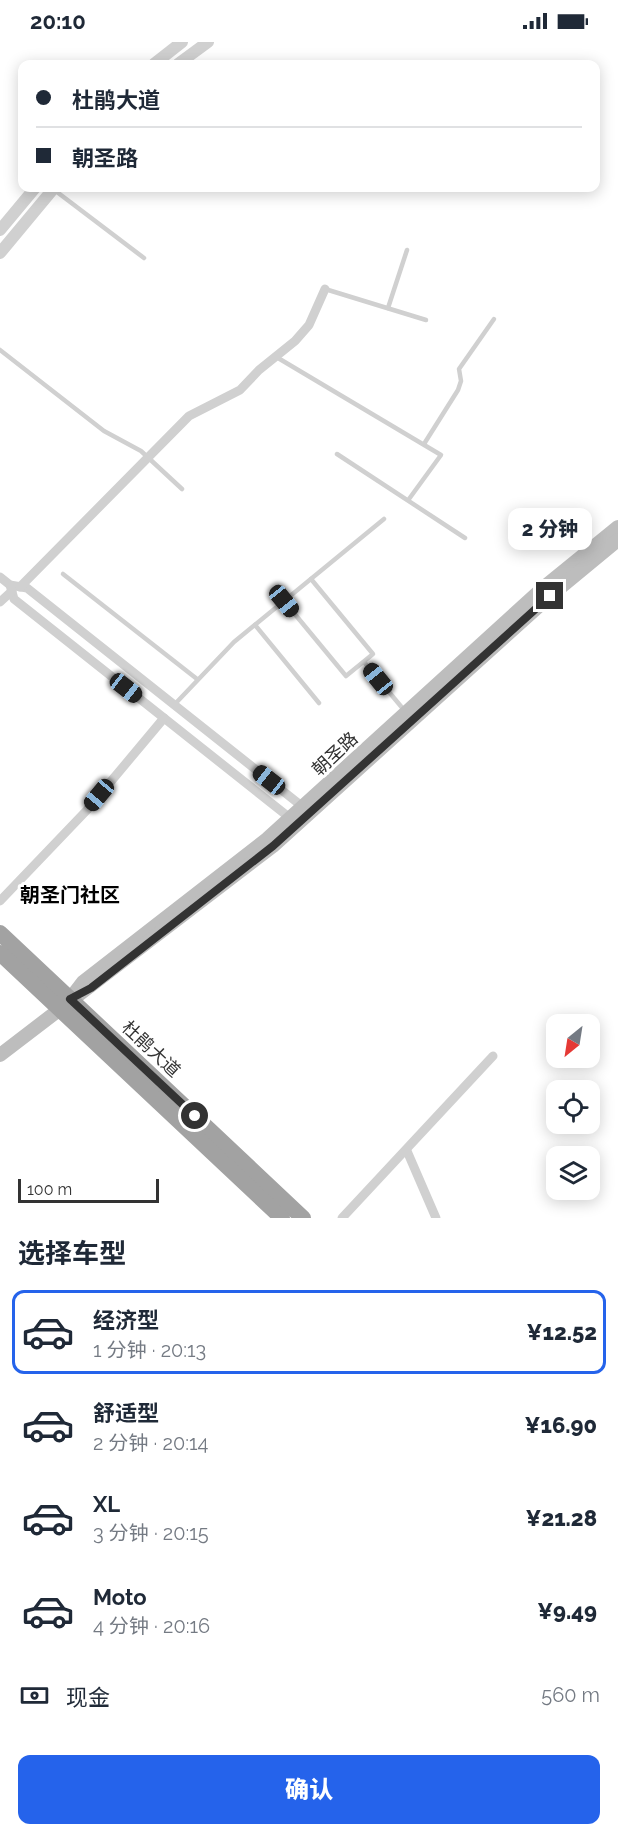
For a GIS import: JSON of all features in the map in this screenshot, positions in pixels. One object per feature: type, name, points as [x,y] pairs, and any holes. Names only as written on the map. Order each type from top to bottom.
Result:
[{"type":"highway","name":"杜鹃大道","points":[[0,933],[64,1004],[282,1218]]},
{"type":"highway","name":"杜鹃大道","points":[[0,953],[64,1004],[303,1218]]},
{"type":"main road","name":"朝圣路","points":[[64,1004],[83,981],[303,807],[543,588],[618,527]]},
{"type":"main road","name":"朝圣路","points":[[0,1055],[64,1004],[91,988],[273,846],[541,603],[618,540]]},
{"type":"street","points":[[159,60],[182,42]]},
{"type":"street","points":[[183,60],[208,42]]},
{"type":"street","points":[[0,230],[32,192]]},
{"type":"street","points":[[0,254],[50,192]]},
{"type":"street","points":[[0,602],[189,416],[240,390],[259,370],[278,358],[309,325],[325,289]]},
{"type":"street","points":[[0,577],[14,588],[27,588],[303,807]]},
{"type":"street","points":[[14,588],[14,599],[290,818]]},
{"type":"street","points":[[0,901],[87,810],[164,718]]},
{"type":"street","points":[[342,1218],[407,1151],[493,1056]]},
{"type":"street","points":[[407,1151],[436,1218]]},
{"type":"lane","points":[[58,192],[144,258]]},
{"type":"lane","points":[[388,308],[407,250]]},
{"type":"lane","points":[[325,289],[426,320]]},
{"type":"lane","points":[[424,444],[458,390],[461,381],[459,369],[494,319]]},
{"type":"lane","points":[[0,350],[104,431],[148,458],[182,489]]},
{"type":"lane","points":[[278,358],[441,454],[409,499]]},
{"type":"lane","points":[[337,454],[409,499],[465,538]]},
{"type":"lane","points":[[174,705],[197,679],[255,625],[384,519]]},
{"type":"lane","points":[[63,574],[197,679]]},
{"type":"lane","points":[[284,601],[346,676],[364,662],[373,654],[311,579]]},
{"type":"lane","points":[[255,625],[319,703]]},
{"type":"lane","points":[[364,662],[406,712]]},
{"type":"district","name":"朝圣门社区","points":[[70,895]]},
{"type":"route","points":[[195,1116],[70,999],[91,988],[273,846],[550,596]]}]
